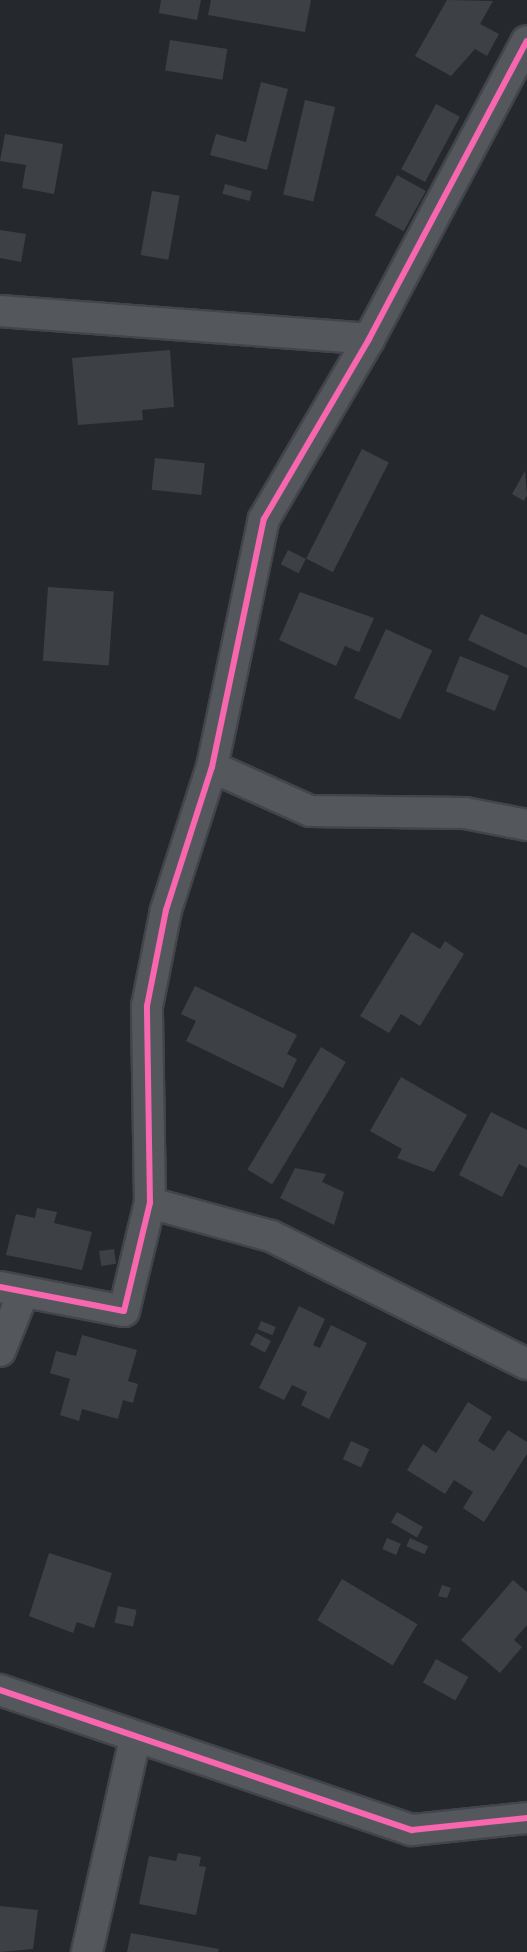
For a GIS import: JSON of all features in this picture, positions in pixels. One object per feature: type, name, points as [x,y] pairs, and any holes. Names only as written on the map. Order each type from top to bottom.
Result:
[{"type":"street","points":[[0,1351],[12,1290],[124,1311],[150,1203],[147,1006],[166,910],[212,767],[264,519],[369,339],[527,41]]},
{"type":"street","points":[[0,311],[369,339]]},
{"type":"street","points":[[212,767],[310,811],[465,813],[527,825]]},
{"type":"street","points":[[150,1203],[271,1236],[527,1364]]},
{"type":"street","points":[[0,1690],[135,1739],[412,1830],[527,1818]]},
{"type":"street","points":[[87,1952],[135,1739]]},
{"type":"building","points":[[161,0],[201,0],[197,20],[159,13]]},
{"type":"building","points":[[211,0],[311,0],[305,32],[208,15]]},
{"type":"building","points":[[447,0],[493,1],[480,24],[499,34],[487,56],[475,49],[451,76],[415,56]]},
{"type":"building","points":[[170,40],[227,49],[222,80],[165,71]]},
{"type":"building","points":[[261,82],[288,89],[267,170],[210,155],[216,134],[246,142]]},
{"type":"building","points":[[305,100],[335,107],[313,201],[283,195]]},
{"type":"building","points":[[436,104],[460,117],[425,182],[401,169]]},
{"type":"building","points":[[5,134],[63,144],[54,194],[22,188],[26,165],[0,161]]},
{"type":"building","points":[[397,175],[426,191],[404,231],[375,215]]},
{"type":"building","points":[[225,184],[252,191],[249,201],[222,194]]},
{"type":"building","points":[[152,191],[180,196],[168,260],[141,255]]},
{"type":"building","points":[[0,230],[26,234],[21,262],[0,258]]},
{"type":"building","points":[[170,350],[174,407],[142,410],[143,420],[78,425],[72,358]]},
{"type":"building","points":[[362,449],[389,463],[333,572],[306,559]]},
{"type":"building","points":[[155,458],[205,463],[201,495],[152,490]]},
{"type":"building","points":[[525,471],[527,495],[524,501],[512,494]]},
{"type":"building","points":[[288,550],[306,559],[299,573],[281,564]]},
{"type":"building","points":[[48,587],[114,592],[109,665],[43,661]]},
{"type":"building","points":[[300,592],[374,618],[359,652],[345,646],[336,666],[279,640]]},
{"type":"building","points":[[481,614],[527,635],[527,668],[468,640]]},
{"type":"building","points":[[386,629],[432,651],[400,719],[354,698]]},
{"type":"building","points":[[460,656],[509,676],[495,711],[446,691]]},
{"type":"building","points":[[412,932],[440,949],[445,941],[464,954],[420,1026],[401,1014],[389,1033],[360,1016]]},
{"type":"building","points":[[195,986],[297,1035],[287,1054],[297,1059],[283,1088],[186,1041],[196,1021],[181,1014]]},
{"type":"building","points":[[321,1047],[346,1062],[272,1185],[247,1170]]},
{"type":"building","points":[[401,1077],[467,1115],[434,1172],[397,1158],[402,1149],[370,1131]]},
{"type":"building","points":[[491,1112],[527,1130],[527,1168],[519,1164],[502,1197],[459,1175]]},
{"type":"building","points":[[295,1168],[326,1174],[322,1182],[344,1192],[334,1225],[280,1198]]},
{"type":"building","points":[[37,1208],[57,1212],[54,1223],[92,1232],[82,1270],[6,1255],[16,1214],[35,1218]]},
{"type":"building","points":[[114,1249],[116,1264],[101,1266],[99,1251]]},
{"type":"building","points":[[299,1306],[325,1319],[313,1345],[320,1348],[331,1325],[367,1343],[329,1419],[301,1405],[307,1392],[292,1385],[284,1400],[259,1388]]},
{"type":"building","points":[[261,1321],[276,1327],[272,1335],[258,1329]]},
{"type":"building","points":[[256,1333],[271,1341],[265,1352],[250,1344]]},
{"type":"building","points":[[82,1335],[137,1350],[128,1381],[138,1384],[133,1403],[123,1400],[118,1419],[82,1409],[79,1421],[60,1415],[70,1379],[50,1373],[56,1351],[76,1356]]},
{"type":"building","points":[[468,1402],[492,1417],[478,1441],[494,1451],[508,1430],[527,1442],[527,1454],[484,1522],[463,1508],[473,1492],[454,1480],[445,1494],[407,1470],[423,1444],[436,1453]]},
{"type":"building","points":[[351,1441],[369,1449],[361,1467],[343,1459]]},
{"type":"building","points":[[397,1512],[423,1527],[417,1537],[391,1522]]},
{"type":"building","points":[[387,1538],[401,1544],[396,1555],[382,1549]]},
{"type":"building","points":[[410,1538],[428,1546],[425,1554],[406,1546]]},
{"type":"building","points":[[49,1553],[112,1573],[94,1628],[77,1622],[73,1633],[29,1616]]},
{"type":"building","points":[[342,1579],[417,1624],[393,1665],[317,1620]]},
{"type":"building","points":[[513,1580],[527,1592],[527,1625],[514,1640],[522,1647],[500,1673],[461,1640]]},
{"type":"building","points":[[442,1585],[451,1588],[447,1598],[438,1596]]},
{"type":"building","points":[[118,1606],[137,1610],[133,1627],[114,1623]]},
{"type":"building","points":[[436,1659],[468,1677],[455,1701],[423,1683]]},
{"type":"building","points":[[178,1853],[201,1857],[199,1866],[206,1867],[196,1915],[139,1904],[149,1856],[176,1861]]},
{"type":"building","points":[[0,1906],[38,1910],[33,1949],[0,1952]]},
{"type":"building","points":[[131,1933],[219,1949],[218,1952],[127,1952]]},
{"type":"cycle path","points":[[0,1287],[124,1311],[150,1203],[147,1006],[166,910],[212,767],[264,519],[369,339],[527,41]]},
{"type":"cycle path","points":[[0,1690],[412,1830],[527,1818]]}]
